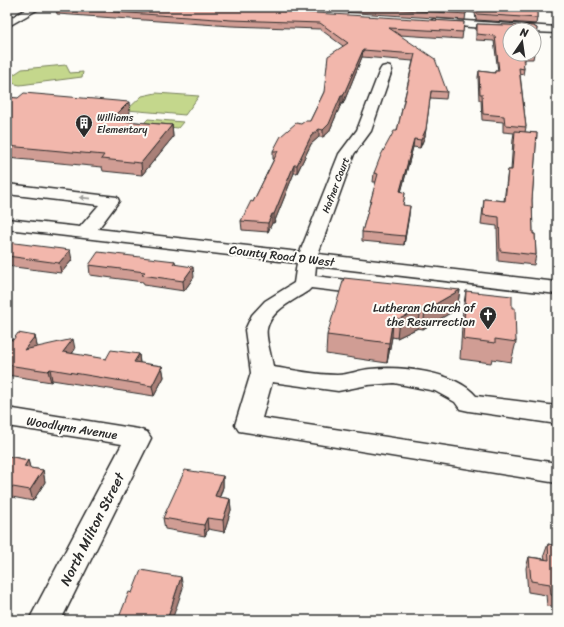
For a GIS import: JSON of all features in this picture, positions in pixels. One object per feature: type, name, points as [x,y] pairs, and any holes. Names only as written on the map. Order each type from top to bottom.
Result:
[{"type":"street","points":[[7,24],[37,7]]},
{"type":"street","points":[[423,21],[557,30]]},
{"type":"street","name":"Hafner Court","points":[[306,270],[346,154],[364,131],[386,70]]},
{"type":"street","points":[[7,175],[106,186],[119,189],[85,233]]},
{"type":"street","points":[[7,189],[111,201]]},
{"type":"street","name":"County Road D West","points":[[7,224],[85,233],[306,270],[379,290],[392,282],[557,288]]},
{"type":"street","points":[[306,270],[301,287],[272,305],[263,315],[256,330],[263,373],[248,425],[557,473]]},
{"type":"street","points":[[263,373],[338,383],[368,377],[394,375],[442,384],[463,396],[469,403],[557,415]]},
{"type":"street","name":"Woodlynn Avenue","points":[[7,417],[138,438]]},
{"type":"street","name":"North Milton Street","points":[[45,620],[138,438]]},
{"type":"green space","points":[[66,65],[70,73],[83,72],[82,77],[20,85],[7,82],[7,79],[22,69]]},
{"type":"green space","points":[[156,93],[199,96],[185,115],[127,110],[142,96]]},
{"type":"green space","points":[[148,119],[183,122],[178,128],[143,124]]},
{"type":"building","points":[[216,7],[464,22],[463,32],[389,28],[435,59],[447,92],[431,91],[426,129],[421,140],[414,139],[400,191],[405,193],[403,205],[410,206],[405,236],[362,232],[378,174],[374,173],[381,155],[394,131],[397,131],[415,54],[363,50],[329,124],[323,130],[319,129],[311,136],[297,165],[294,165],[274,214],[272,214],[268,223],[241,221],[251,201],[253,202],[278,151],[273,151],[281,136],[296,123],[301,124],[305,121],[310,121],[324,92],[328,56],[348,43],[320,23],[231,20],[56,8]]},
{"type":"building","points":[[358,7],[467,7],[466,14]]},
{"type":"building","points":[[476,7],[537,7],[537,18],[477,14]]},
{"type":"building","points":[[477,24],[502,25],[502,62],[523,62],[524,69],[519,68],[526,127],[505,125],[504,116],[483,114],[479,71],[495,73],[495,71],[499,71],[495,36],[477,34]]},
{"type":"building","points":[[24,93],[129,102],[111,120],[172,125],[141,163],[101,159],[104,155],[7,146],[7,97],[18,98]]},
{"type":"building","points":[[515,131],[537,133],[532,200],[533,234],[535,234],[536,255],[500,251],[499,217],[483,215],[484,199],[505,201],[508,170],[512,170]]},
{"type":"building","points":[[7,242],[70,250],[59,263],[7,256]]},
{"type":"building","points":[[98,252],[175,261],[173,264],[193,267],[183,281],[142,275],[145,272],[89,265]]},
{"type":"building","points":[[344,278],[460,290],[425,310],[421,309],[399,319],[393,318],[389,343],[327,335]]},
{"type":"building","points":[[466,291],[512,296],[512,308],[515,308],[516,342],[495,339],[495,343],[463,339]]},
{"type":"building","points":[[18,333],[35,336],[24,350],[73,339],[63,352],[106,359],[111,350],[139,354],[134,362],[162,366],[152,386],[50,369],[48,371],[7,365],[7,339],[13,340]]},
{"type":"building","points":[[7,456],[28,460],[24,467],[43,470],[30,490],[7,486]]},
{"type":"building","points":[[185,470],[223,476],[215,496],[230,499],[223,520],[207,518],[204,525],[163,518]]},
{"type":"building","points":[[548,544],[557,546],[557,596],[551,595],[550,584],[531,581],[529,557],[549,560]]},
{"type":"building","points":[[141,570],[181,577],[167,620],[118,620],[129,592],[132,593]]},
{"type":"place","name":"Williams Elementary","points":[[84,138]]},
{"type":"place","name":"Lutheran Church of the Resurrection","points":[[488,330]]}]
